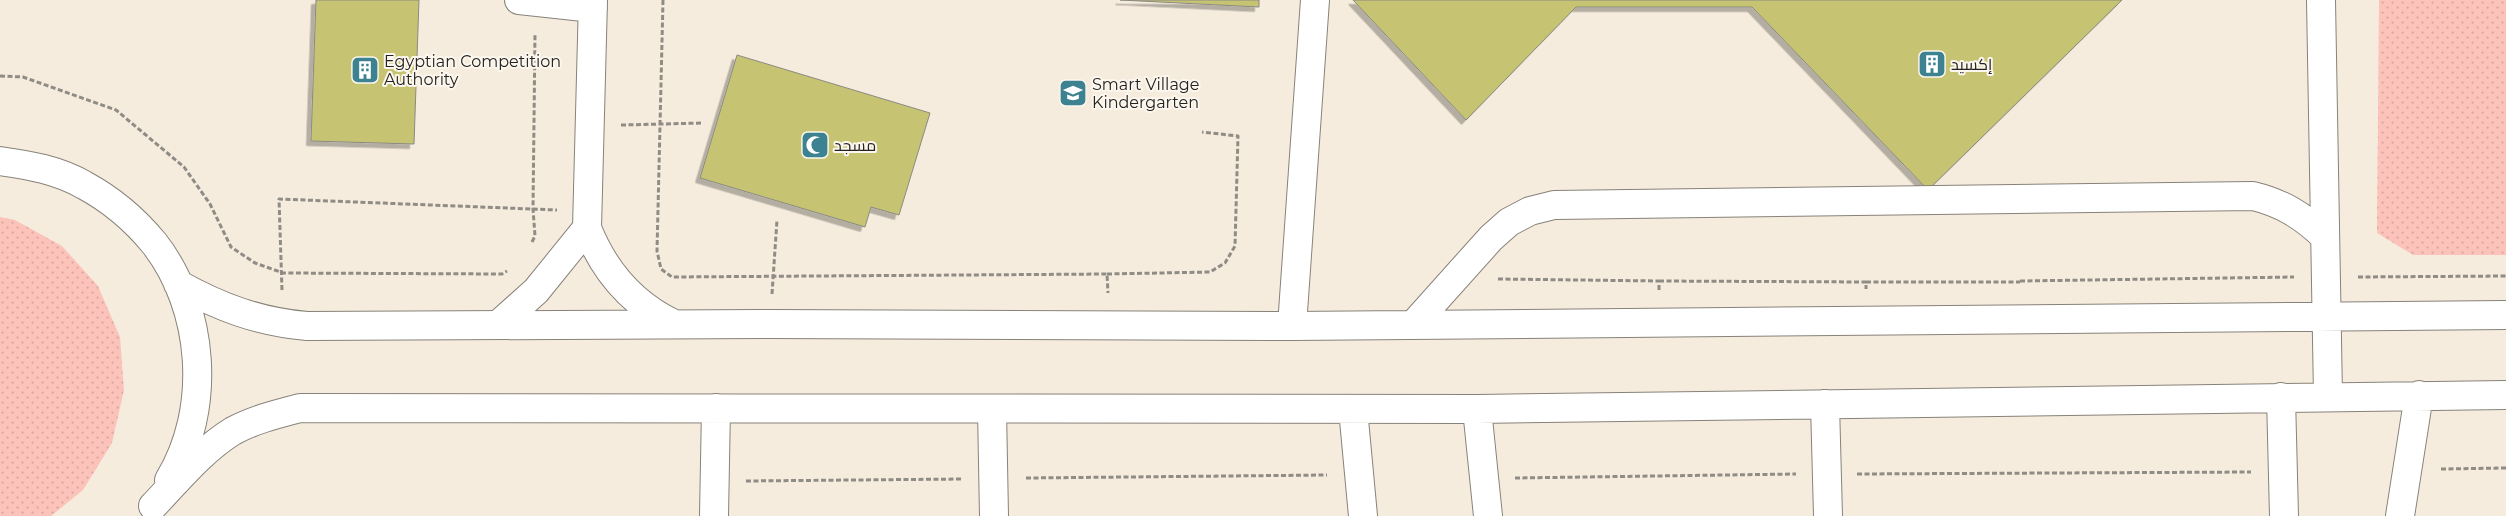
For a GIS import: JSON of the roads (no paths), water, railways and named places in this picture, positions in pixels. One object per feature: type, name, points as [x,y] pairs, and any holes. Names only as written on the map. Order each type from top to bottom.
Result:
[{"type":"street","points":[[1292,326],[1315,0]]},
{"type":"street","points":[[2321,0],[2328,396]]},
{"type":"street","points":[[528,2],[593,4],[588,218],[597,249],[621,286],[642,306],[674,324]]},
{"type":"street","points":[[0,160],[39,167],[83,184],[122,210],[154,244],[178,284],[193,328],[198,374],[193,421],[178,466],[148,511]]},
{"type":"street","points":[[1414,325],[1454,279],[1509,222],[1530,211],[1554,205],[2253,196],[2273,201],[2292,210],[2310,222],[2324,236]]},
{"type":"street","points":[[499,324],[536,290],[588,218]]},
{"type":"street","points":[[178,284],[226,308],[281,324],[306,326],[499,324],[1292,326],[2506,316]]},
{"type":"street","points":[[2400,516],[2419,395]]},
{"type":"street","points":[[148,511],[205,453],[234,431],[270,416],[300,408],[1477,409],[2506,395]]},
{"type":"street","points":[[2281,397],[2284,516]]},
{"type":"street","points":[[1825,404],[1828,516]]},
{"type":"street","points":[[714,516],[716,408]]},
{"type":"street","points":[[992,408],[994,516]]},
{"type":"street","points":[[1353,409],[1363,516]]},
{"type":"street","points":[[1477,409],[1488,516]]},
{"type":"place","name":"إكسيد","points":[[1932,64]]},
{"type":"place","name":"Egyptian Competition Authority","points":[[365,70]]},
{"type":"place","name":"Smart Village Kindergarten","points":[[1073,93]]},
{"type":"place","name":"مسجد","points":[[815,145]]}]
